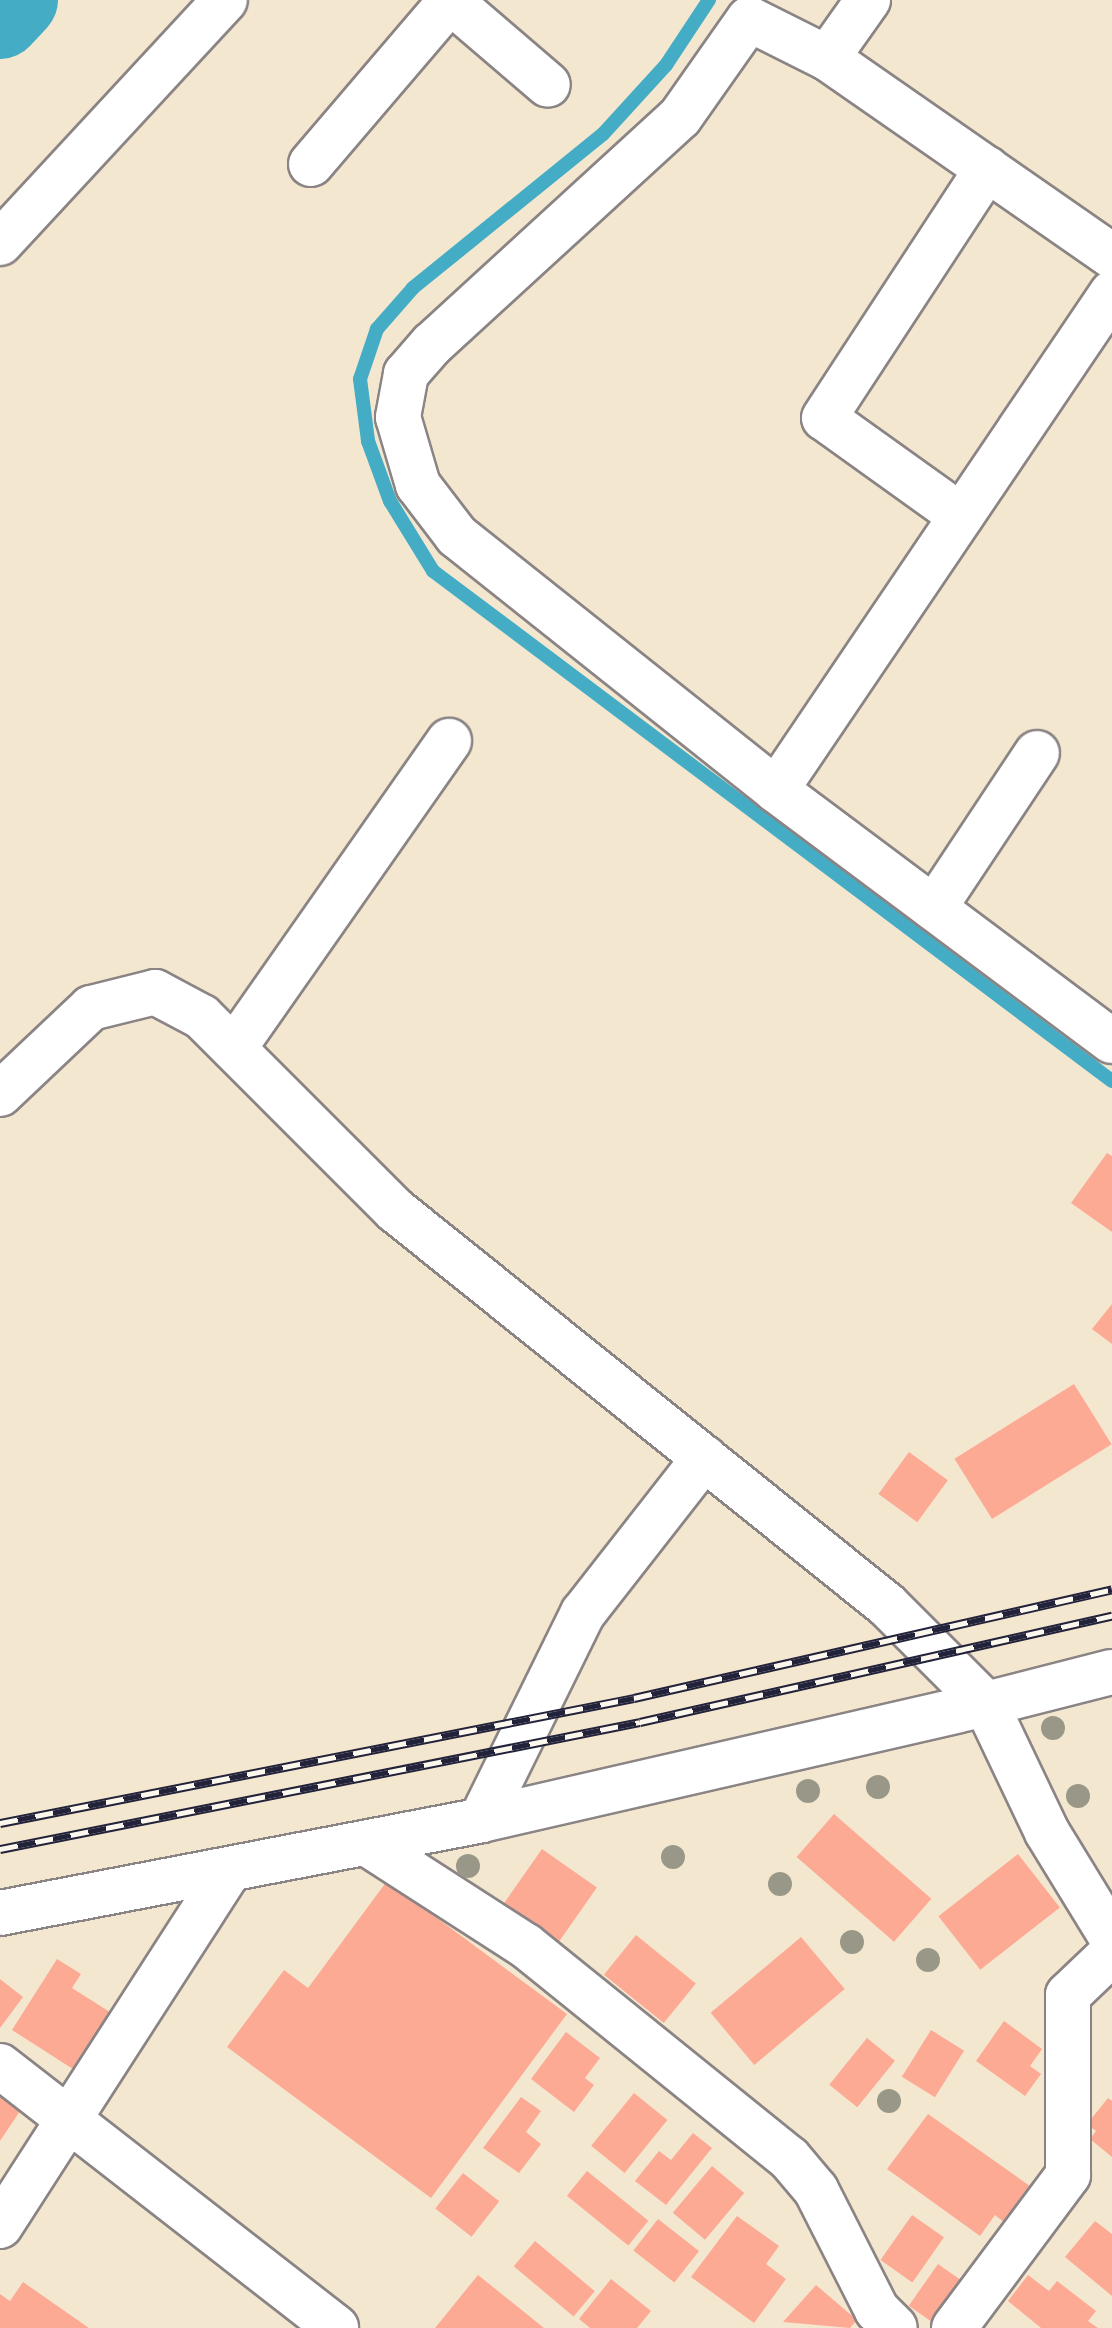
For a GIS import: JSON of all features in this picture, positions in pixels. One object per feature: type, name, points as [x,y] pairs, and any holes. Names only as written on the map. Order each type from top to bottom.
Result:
[{"type":"street","points":[[0,243],[225,0]]},
{"type":"street","points":[[827,58],[868,0]]},
{"type":"street","points":[[311,164],[450,1],[548,85]]},
{"type":"street","points":[[1112,256],[827,58],[749,19],[680,117],[432,344],[406,374],[398,417],[418,485],[457,536],[776,790],[1112,1041]]},
{"type":"street","points":[[961,516],[824,418],[987,169]]},
{"type":"street","points":[[776,790],[1112,293]]},
{"type":"street","points":[[234,1048],[449,741]]},
{"type":"street","points":[[934,908],[1037,753]]},
{"type":"street","points":[[0,1094],[91,1008],[155,992],[202,1017],[395,1210],[887,1605],[986,1704],[1047,1832],[1112,1938]]},
{"type":"street","points":[[481,1820],[583,1613],[704,1458]]},
{"type":"street","points":[[0,1913],[481,1820],[1112,1672]]},
{"type":"street","points":[[366,1843],[526,1946],[789,2158],[816,2190],[877,2310],[895,2328]]},
{"type":"street","points":[[0,2226],[229,1870]]},
{"type":"street","points":[[954,2328],[1068,2175],[1068,1995],[1112,1953]]},
{"type":"street","points":[[0,2066],[336,2328]]},
{"type":"building","points":[[1107,1153],[1112,1156],[1112,1232],[1071,1203]]},
{"type":"building","points":[[1112,1304],[1112,1344],[1092,1329]]},
{"type":"building","points":[[1074,1384],[1112,1444],[992,1519],[954,1459]]},
{"type":"building","points":[[909,1452],[948,1480],[917,1522],[878,1494]]},
{"type":"building","points":[[834,1814],[931,1899],[894,1942],[797,1857]]},
{"type":"building","points":[[542,1849],[597,1887],[558,1943],[503,1905]]},
{"type":"building","points":[[1018,1854],[1060,1908],[980,1970],[938,1916]]},
{"type":"building","points":[[387,1881],[567,2014],[431,2198],[227,2047],[284,1970],[308,1988]]},
{"type":"building","points":[[636,1935],[696,1983],[664,2023],[604,1975]]},
{"type":"building","points":[[801,1937],[845,1989],[754,2065],[711,2013]]},
{"type":"building","points":[[57,1959],[81,1974],[72,1988],[113,2014],[76,2071],[12,2030]]},
{"type":"building","points":[[0,1979],[23,1997],[0,2028]]},
{"type":"building","points":[[1004,2021],[1042,2049],[1030,2066],[1041,2074],[1025,2096],[976,2061]]},
{"type":"building","points":[[931,2030],[964,2051],[935,2097],[902,2077]]},
{"type":"building","points":[[566,2032],[600,2058],[585,2078],[594,2085],[574,2112],[531,2079]]},
{"type":"building","points":[[867,2038],[895,2061],[857,2107],[829,2085]]},
{"type":"building","points":[[634,2093],[667,2120],[625,2173],[591,2146]]},
{"type":"building","points":[[0,2097],[20,2111],[0,2141]]},
{"type":"building","points":[[521,2097],[541,2111],[526,2132],[541,2144],[519,2173],[483,2148]]},
{"type":"building","points":[[1108,2098],[1112,2101],[1112,2157],[1090,2139],[1096,2131],[1087,2124]]},
{"type":"building","points":[[928,2114],[1037,2191],[1010,2227],[995,2215],[980,2236],[887,2169]]},
{"type":"building","points":[[693,2133],[712,2148],[666,2205],[635,2181],[659,2151],[671,2160]]},
{"type":"building","points":[[712,2166],[744,2193],[705,2240],[673,2213]]},
{"type":"building","points":[[587,2171],[648,2221],[628,2246],[567,2196]]},
{"type":"building","points":[[463,2173],[499,2201],[472,2237],[435,2208]]},
{"type":"building","points":[[912,2215],[944,2237],[912,2282],[880,2260]]},
{"type":"building","points":[[737,2216],[779,2246],[766,2264],[786,2279],[754,2323],[691,2277]]},
{"type":"building","points":[[658,2219],[699,2251],[674,2283],[633,2251]]},
{"type":"building","points":[[1095,2221],[1112,2234],[1112,2296],[1065,2257]]},
{"type":"building","points":[[535,2241],[595,2291],[574,2316],[514,2266]]},
{"type":"building","points":[[938,2264],[968,2285],[939,2327],[909,2306]]},
{"type":"building","points":[[478,2275],[544,2328],[435,2328]]},
{"type":"building","points":[[1028,2275],[1049,2291],[1057,2281],[1096,2311],[1088,2321],[1098,2328],[1041,2328],[1008,2301]]},
{"type":"building","points":[[611,2279],[651,2311],[637,2328],[590,2328],[579,2319]]},
{"type":"building","points":[[23,2282],[89,2328],[0,2328],[0,2294],[10,2301]]},
{"type":"building","points":[[816,2285],[857,2320],[850,2328],[783,2322]]},
{"type":"waterway","points":[[0,18],[17,0]]},
{"type":"waterway","points":[[709,0],[666,65],[603,134],[413,288],[377,329],[360,379],[368,441],[390,501],[433,571],[1112,1081]]},
{"type":"railway","points":[[0,1823],[634,1698],[1112,1589]]},
{"type":"railway","points":[[0,1849],[640,1722],[1112,1616]]}]
